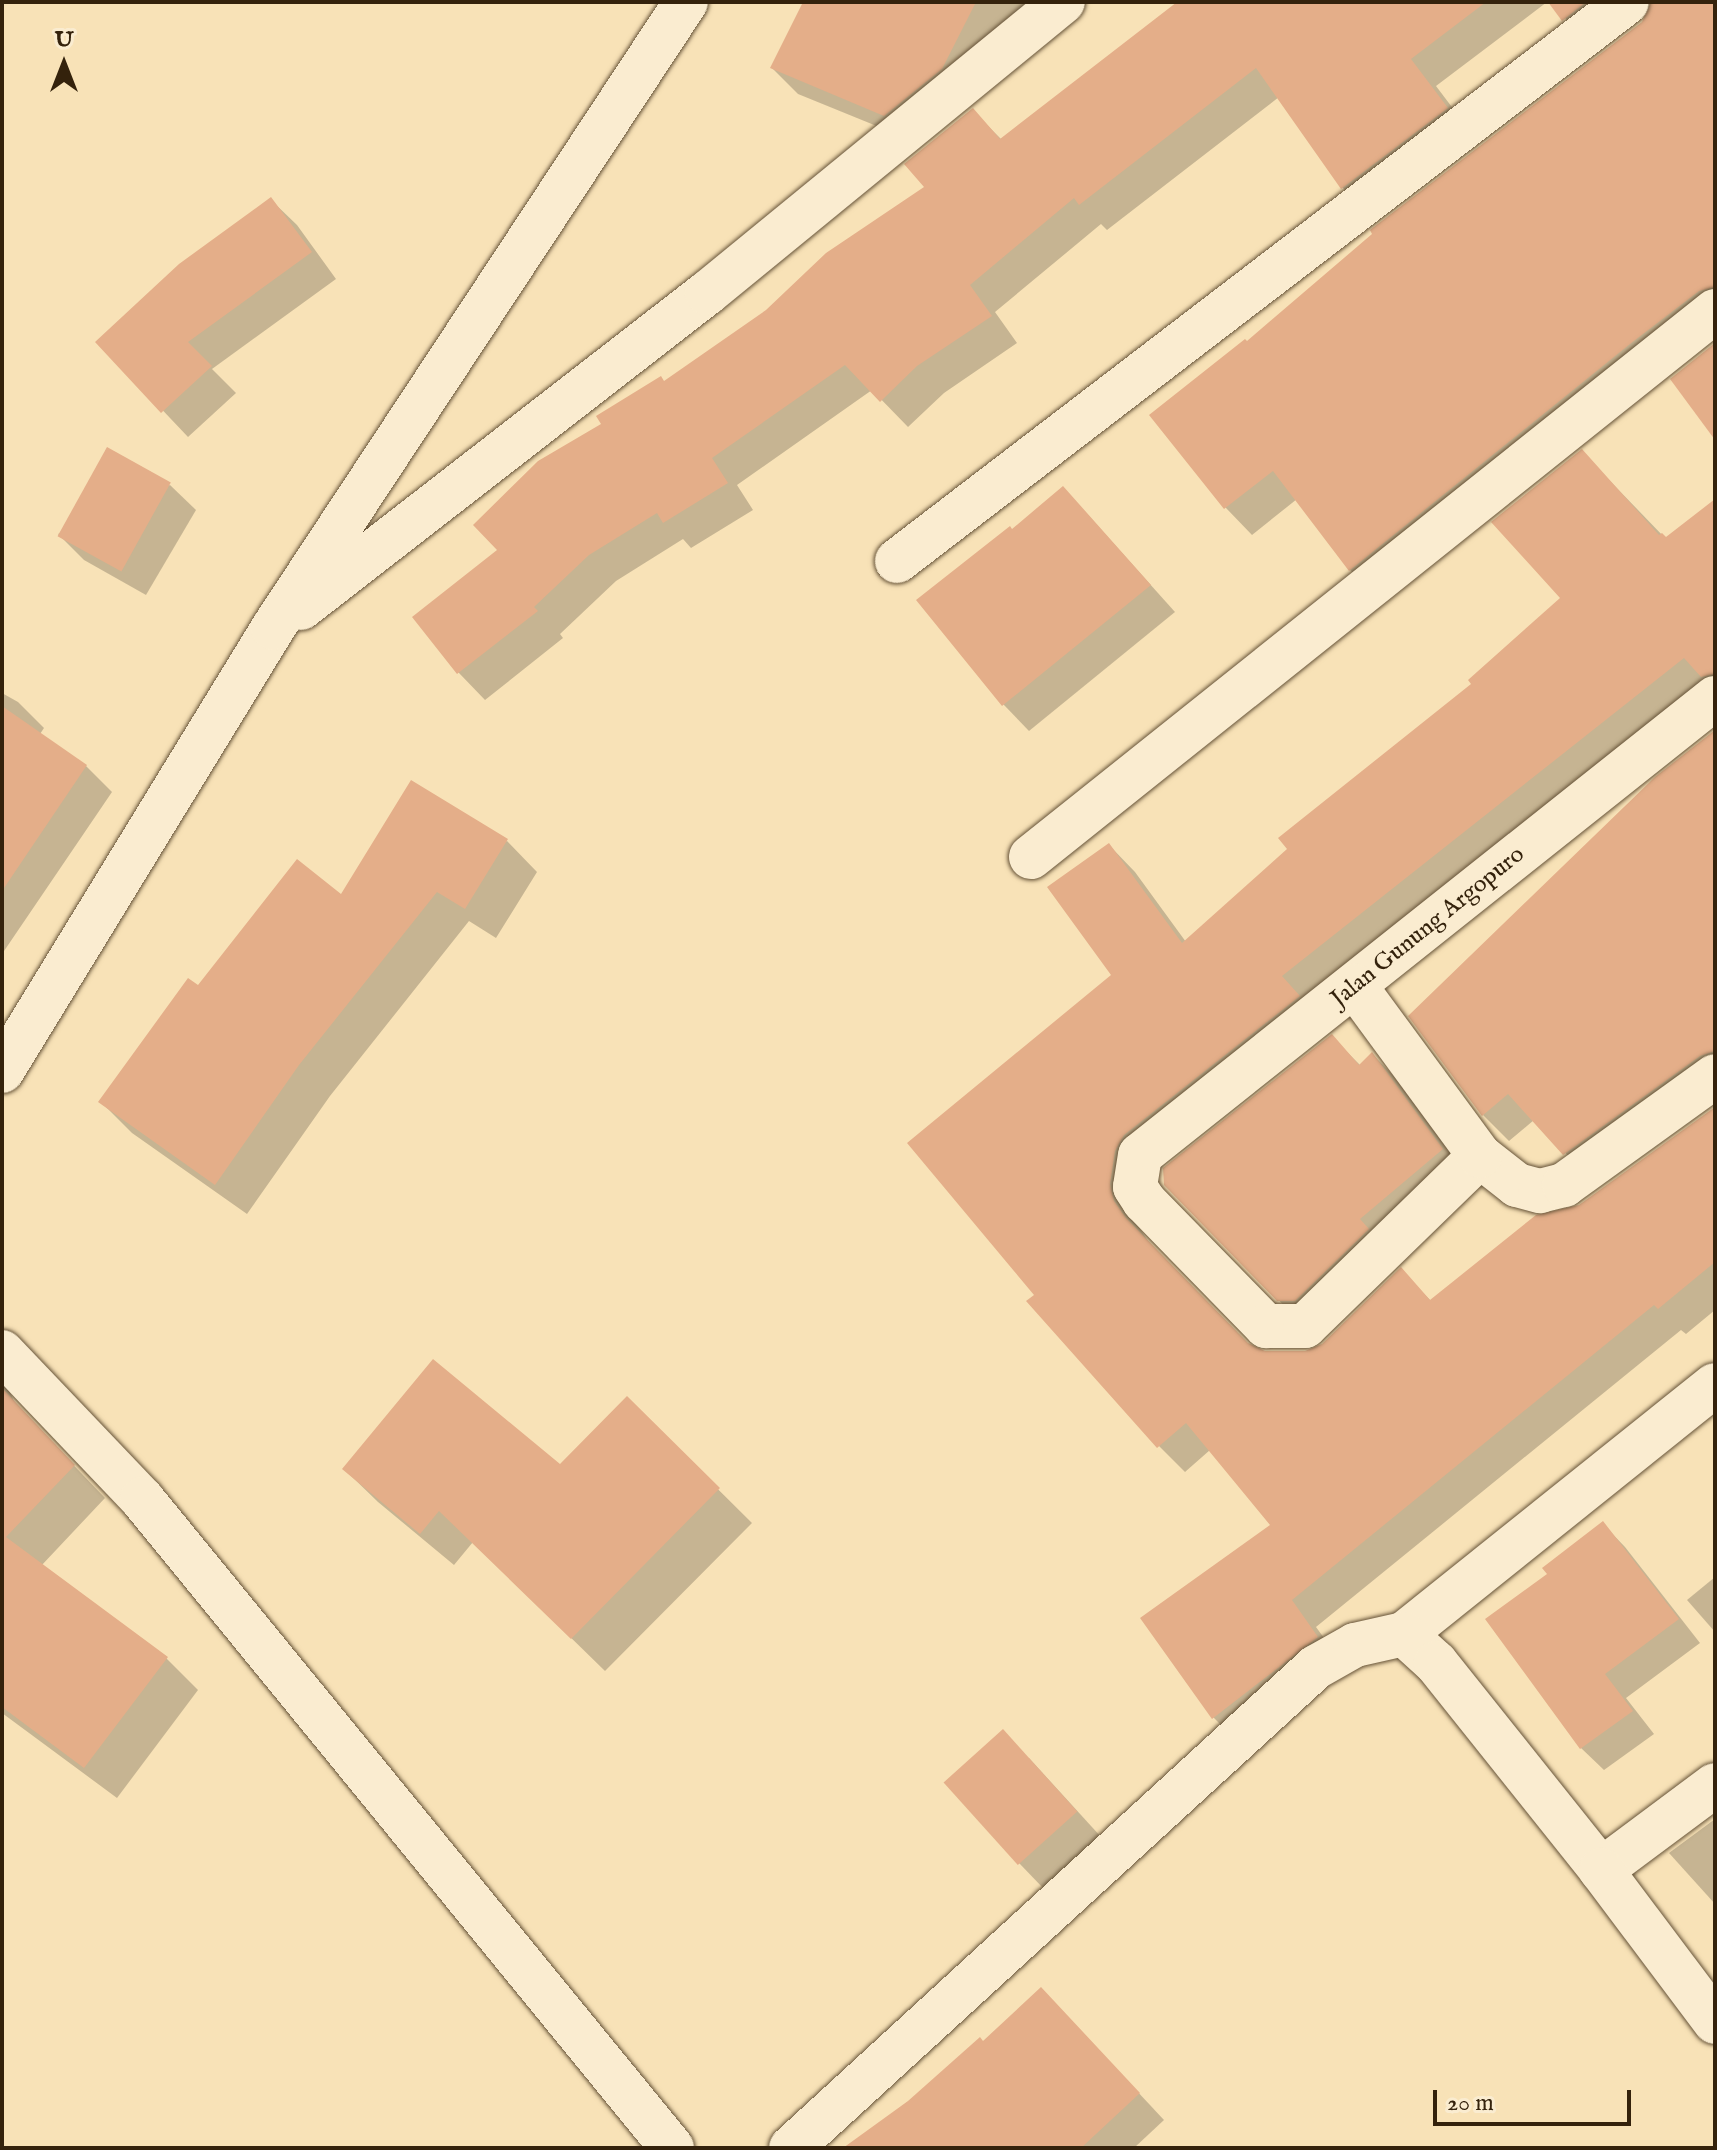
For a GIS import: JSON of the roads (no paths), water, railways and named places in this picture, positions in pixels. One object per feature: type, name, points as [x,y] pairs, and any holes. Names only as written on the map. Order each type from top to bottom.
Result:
[{"type":"street","points":[[2,1071],[273,628],[686,2]]},
{"type":"street","points":[[273,628],[707,293],[1063,2]]},
{"type":"street","points":[[897,561],[1627,2]]},
{"type":"street","points":[[1031,857],[1715,311]]},
{"type":"street","name":"Jalan Gunung Argopuro","points":[[1480,1156],[1305,1326],[1266,1326],[1144,1201],[1135,1187],[1140,1155],[1715,698]]},
{"type":"street","points":[[1355,986],[1480,1156],[1517,1185],[1540,1191],[1564,1185],[1715,1076]]},
{"type":"street","points":[[2,1352],[142,1499],[672,2148]]},
{"type":"street","points":[[791,2148],[1316,1667],[1355,1645],[1404,1634],[1715,1385]]},
{"type":"street","points":[[1404,1634],[1436,1663],[1601,1870],[1715,2022]]},
{"type":"street","points":[[1601,1870],[1715,1785]]}]
